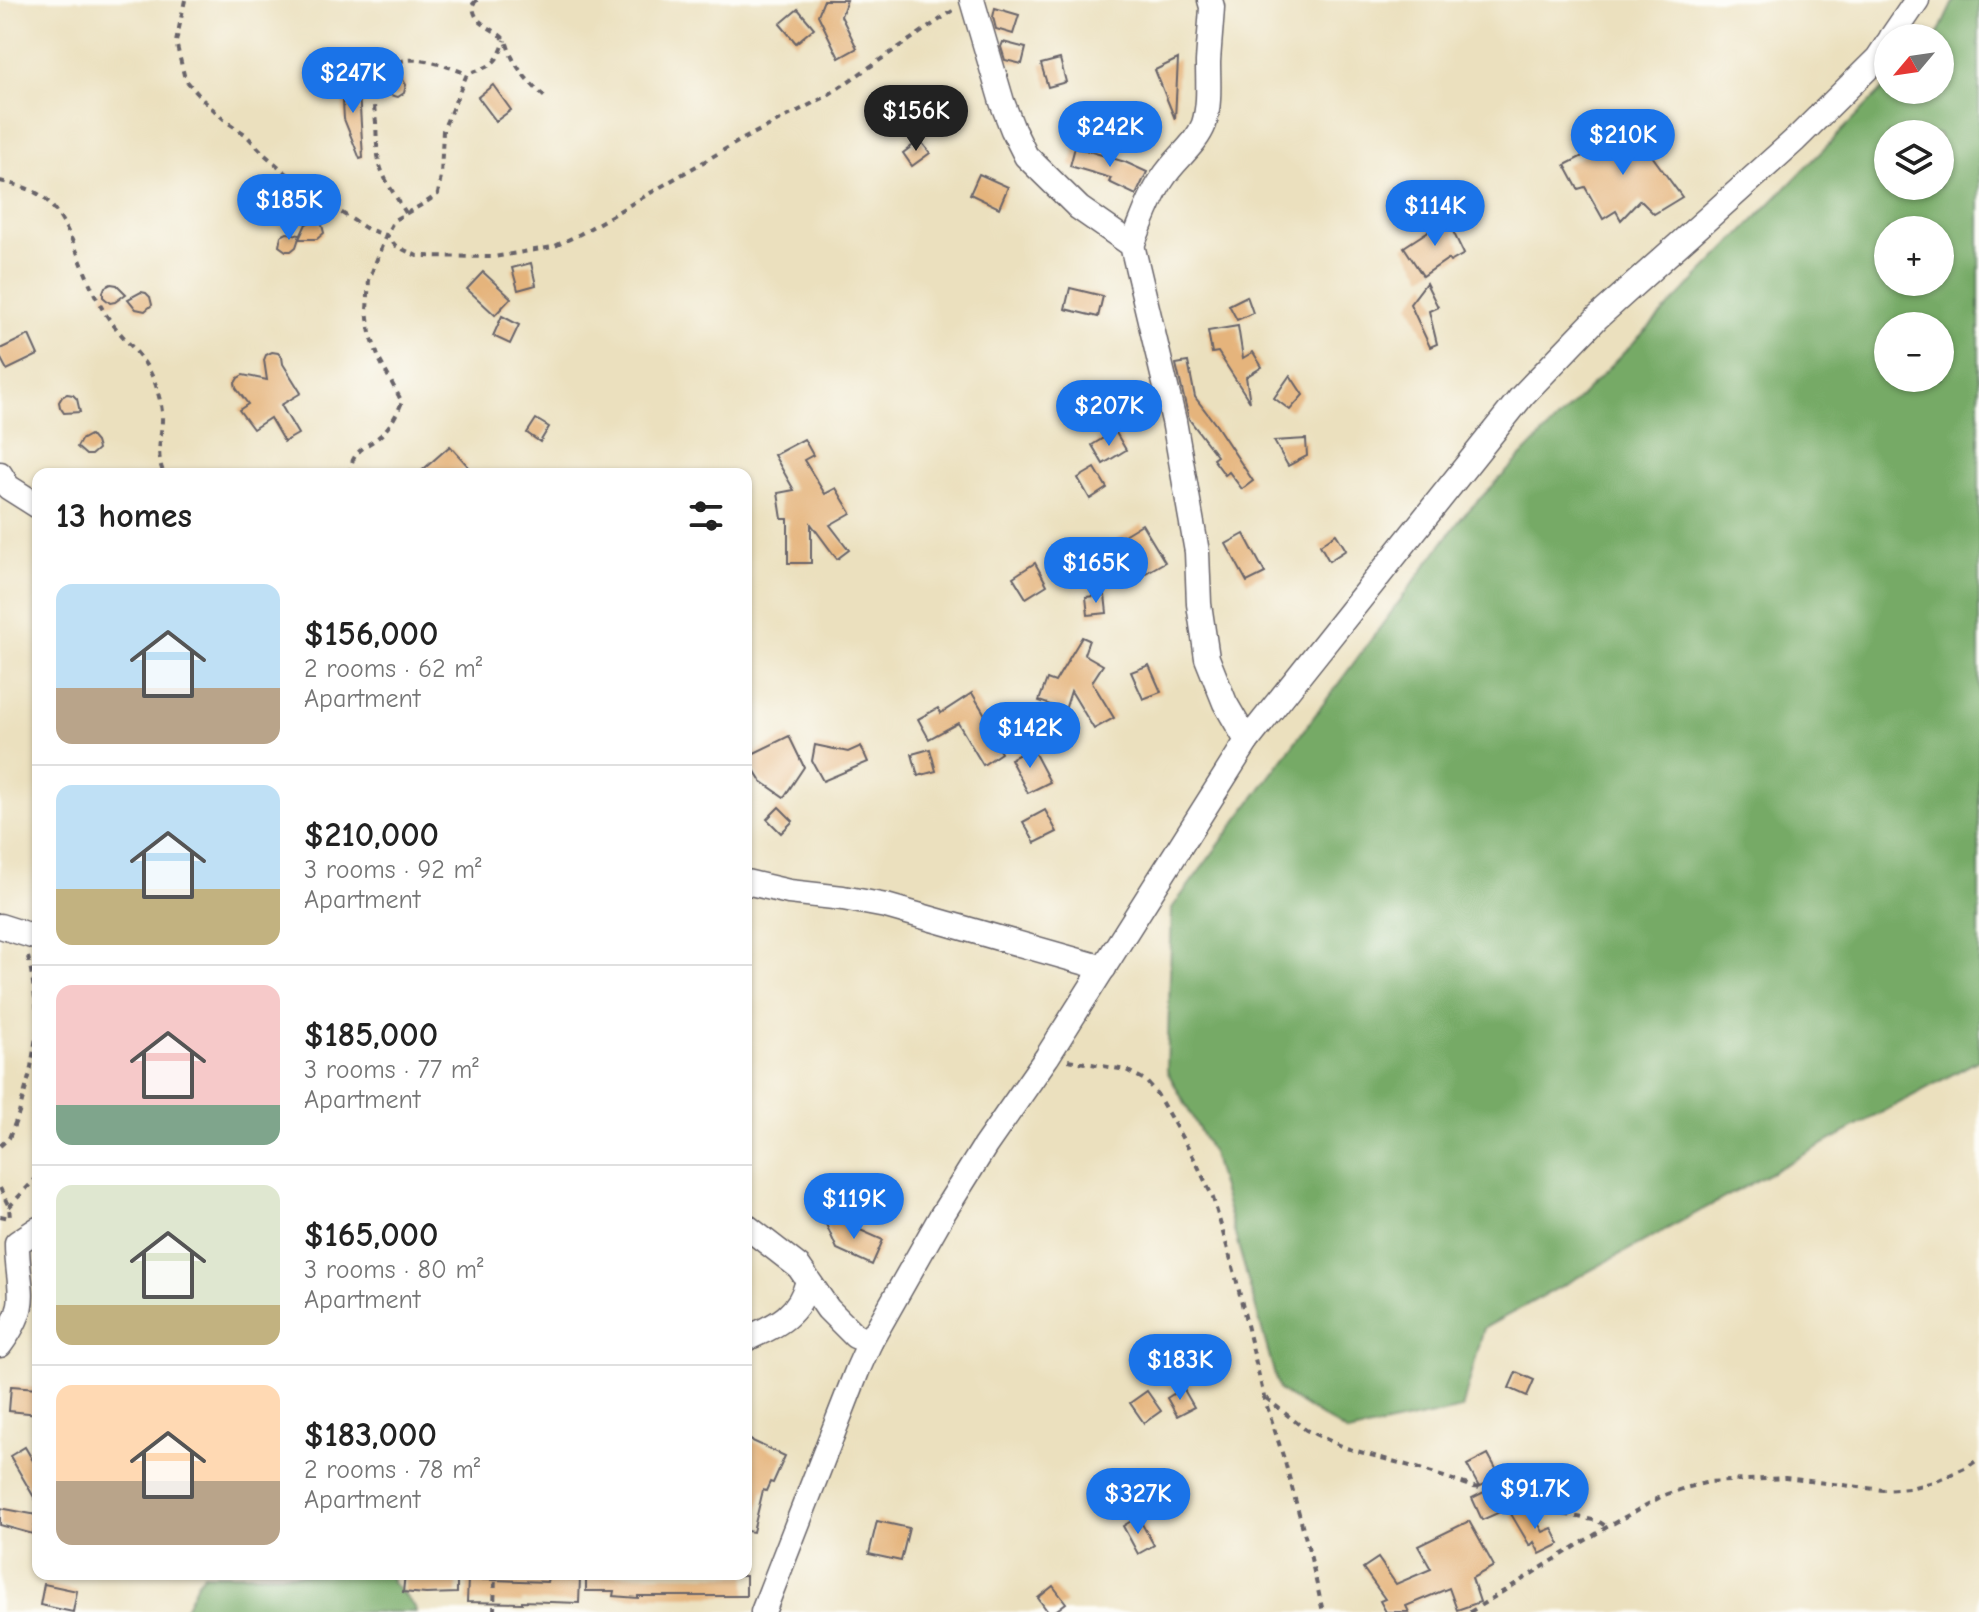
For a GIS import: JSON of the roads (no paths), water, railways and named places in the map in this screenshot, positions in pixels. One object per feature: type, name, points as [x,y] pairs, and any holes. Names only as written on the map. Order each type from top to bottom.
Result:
[{"type":"street","points":[[1210,0],[1209,95],[1203,125],[1151,197],[1132,245],[1185,480],[1197,552],[1199,604],[1207,658],[1225,703],[1247,741]]},
{"type":"street","points":[[966,3],[1002,102],[1026,156],[1079,208],[1132,245]]},
{"type":"street","points":[[1898,24],[1908,3]]},
{"type":"street","points":[[763,1612],[870,1342],[985,1146],[1047,1057],[1247,741],[1522,396],[1598,317],[1795,140],[1874,62]]},
{"type":"street","points":[[0,474],[8,487],[32,502]]},
{"type":"street","points":[[752,883],[886,906],[1104,968]]},
{"type":"street","points":[[752,1231],[799,1267],[828,1309],[855,1336],[870,1342]]},
{"type":"street","points":[[0,1345],[21,1307],[17,1243],[32,1233]]},
{"type":"street","points":[[752,1336],[791,1314],[804,1299],[808,1281]]}]
